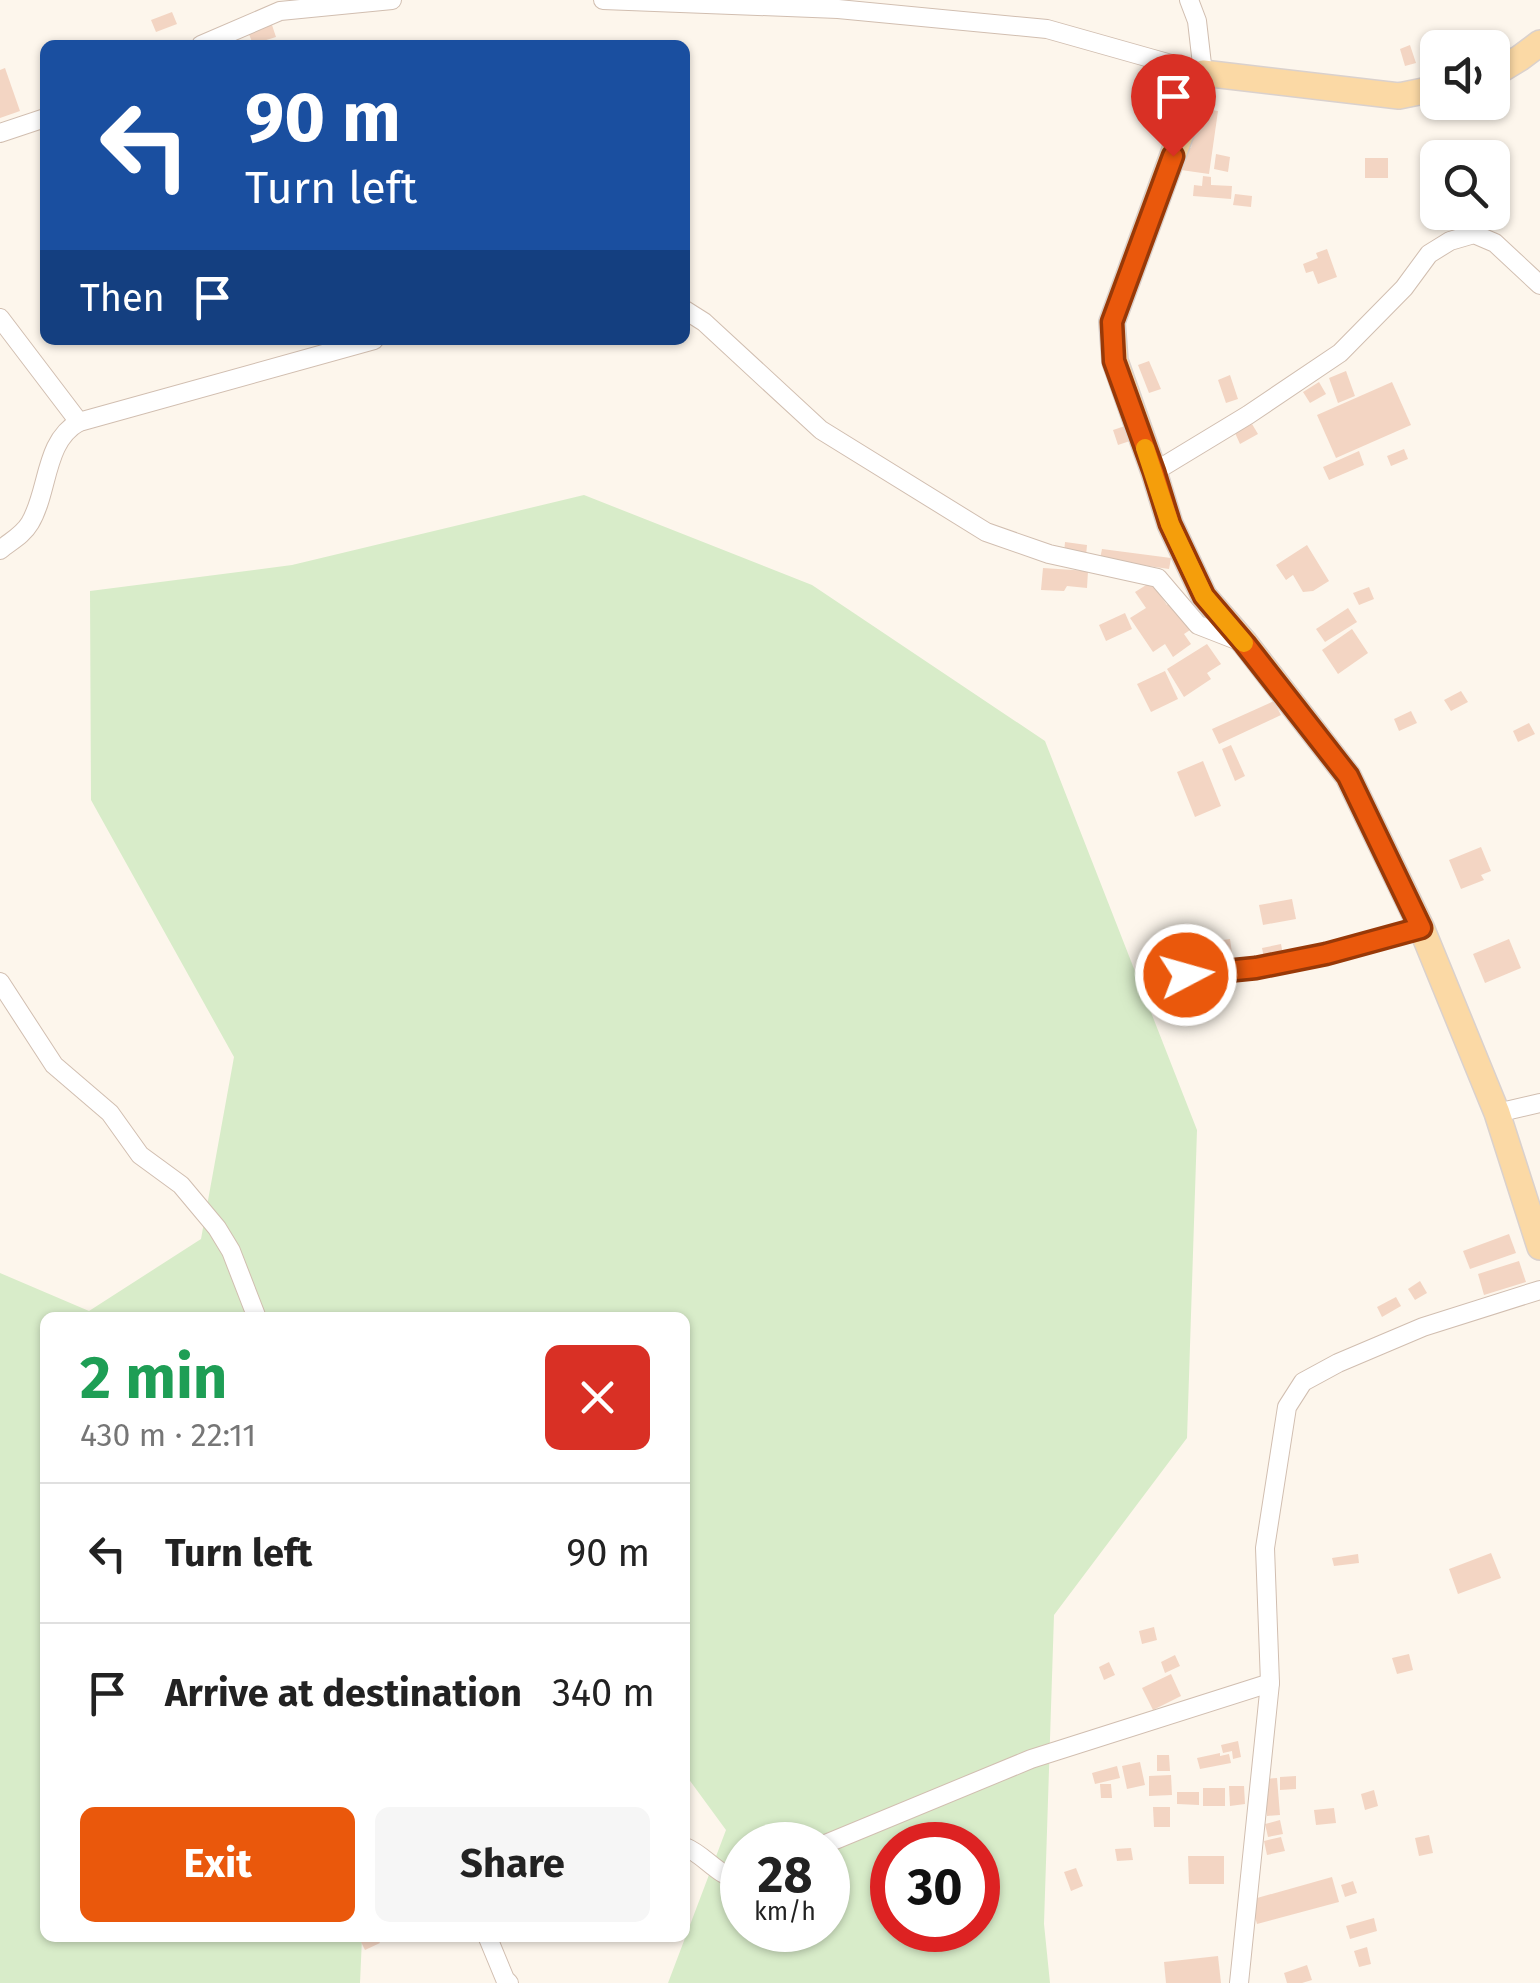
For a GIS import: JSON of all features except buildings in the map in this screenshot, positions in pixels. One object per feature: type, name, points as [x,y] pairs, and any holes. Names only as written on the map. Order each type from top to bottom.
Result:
[{"type":"main road","points":[[1510,64],[1540,43]]},
{"type":"main road","points":[[1420,92],[1399,96],[1204,73],[1112,322],[1114,361],[1170,524],[1204,596],[1348,776],[1421,928],[1497,1113],[1540,1247]]},
{"type":"street","points":[[213,40],[280,12],[392,0]]},
{"type":"street","points":[[603,0],[838,10],[1046,29],[1204,73],[1197,21],[1189,0]]},
{"type":"street","points":[[0,133],[40,120]]},
{"type":"street","points":[[1154,472],[1340,353],[1404,288],[1430,254],[1450,241],[1474,234],[1496,244],[1540,285]]},
{"type":"street","points":[[690,313],[821,430],[986,532],[1049,554],[1158,578],[1198,625],[1245,644]]},
{"type":"street","points":[[0,318],[79,422]]},
{"type":"street","points":[[0,550],[24,532],[33,518],[56,447],[66,429],[79,422],[356,345]]},
{"type":"street","points":[[1186,975],[1256,968],[1326,954],[1421,928]]},
{"type":"street","points":[[0,982],[54,1064],[110,1114],[140,1156],[181,1184],[218,1228],[255,1312]]},
{"type":"street","points":[[1497,1113],[1540,1103]]},
{"type":"street","points":[[1239,1983],[1270,1683],[1265,1548],[1287,1407],[1303,1382],[1314,1376],[1422,1328],[1540,1290]]},
{"type":"street","points":[[850,1834],[1031,1758],[1270,1683]]},
{"type":"street","points":[[690,1850],[720,1872]]},
{"type":"street","points":[[490,1942],[509,1983]]},
{"type":"green space","points":[[584,495],[812,585],[1045,741],[1197,1130],[1187,1438],[1054,1615],[1044,1924],[1050,1983],[668,1983],[684,1942],[690,1942],[690,1925],[720,1846],[720,1952],[850,1952],[850,1822],[720,1822],[690,1781],[690,1312],[40,1312],[40,1942],[362,1942],[360,1983],[0,1983],[0,1273],[89,1311],[201,1239],[234,1057],[91,800],[90,591],[292,565]]},
{"type":"slow traffic","points":[[1145,448],[1170,524],[1204,596],[1244,643]]},
{"type":"route","points":[[1173,156],[1112,322],[1114,361],[1170,524],[1204,596],[1348,776],[1421,928],[1256,968],[1186,975]]}]
